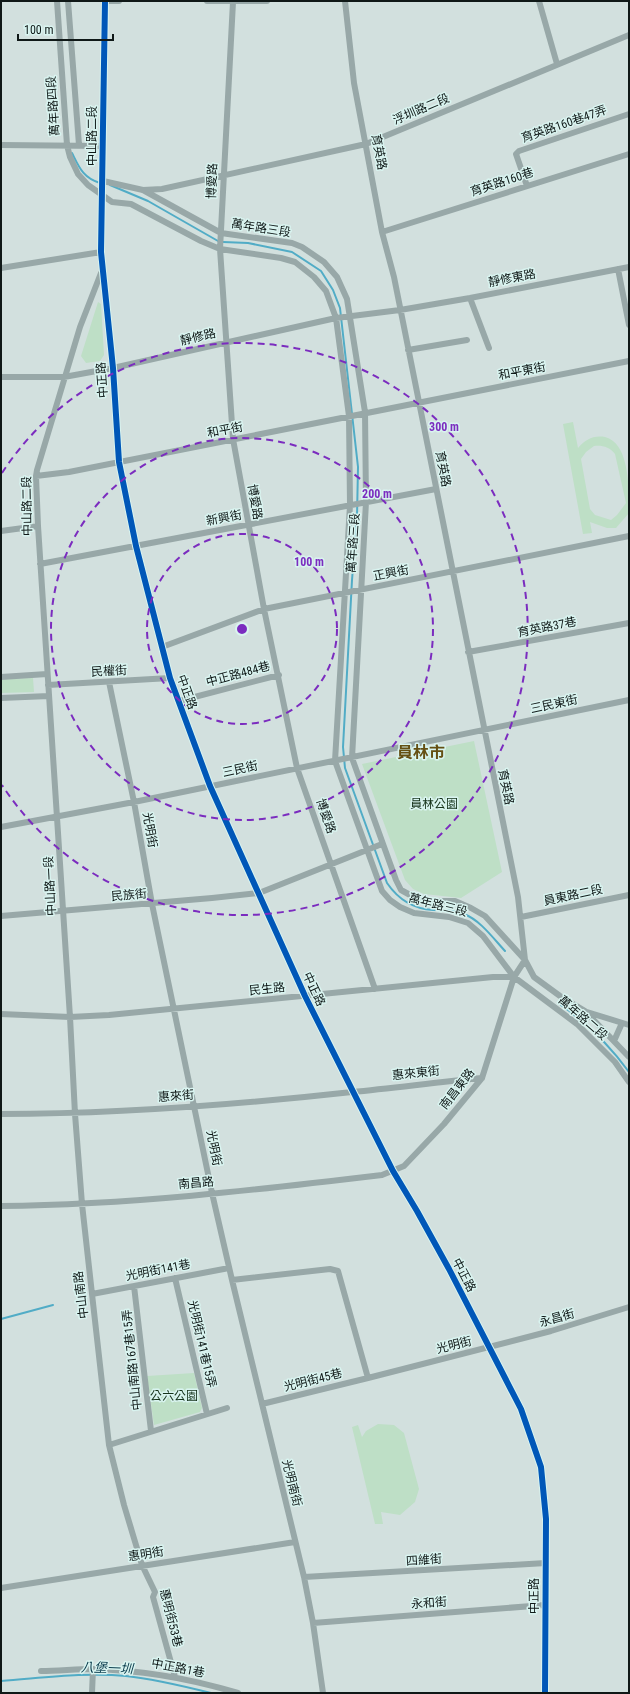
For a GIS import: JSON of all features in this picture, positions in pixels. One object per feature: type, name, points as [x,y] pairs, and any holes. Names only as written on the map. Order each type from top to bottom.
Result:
[{"type":"street","name":"萬年路四段","points":[[57,1],[67,145],[70,157],[78,174],[88,186],[102,195]]},
{"type":"street","name":"萬年路四段","points":[[68,1],[79,145]]},
{"type":"street","points":[[105,1],[119,1]]},
{"type":"street","name":"中山路二段","points":[[48,685],[36,476],[64,376],[80,327],[102,271],[102,146],[105,1]]},
{"type":"street","points":[[207,1],[267,1]]},
{"type":"street","name":"育英路","points":[[345,1],[354,83],[382,232],[394,277],[521,917],[525,960]]},
{"type":"street","points":[[539,1],[557,64]]},
{"type":"street","name":"博愛路","points":[[233,2],[220,249],[233,439],[247,525],[297,768],[375,989]]},
{"type":"street","name":"浮圳路二段","points":[[143,190],[162,189],[366,144],[629,35]]},
{"type":"street","name":"育英路160巷47弄","points":[[528,186],[516,154],[519,151],[629,114]]},
{"type":"street","points":[[1,145],[102,146]]},
{"type":"street","name":"育英路160巷","points":[[382,232],[629,154]]},
{"type":"street","name":"萬年路三段","points":[[103,181],[143,190],[221,233],[292,243],[302,247],[324,262],[337,277],[347,299],[365,412],[366,502],[352,758],[382,844],[401,890],[422,901],[455,901],[471,908],[485,916],[525,960]]},
{"type":"street","name":"萬年路三段","points":[[102,195],[112,202],[131,204],[201,241],[220,249],[281,258],[295,262],[314,277],[326,291],[336,318],[349,416],[350,505],[335,761],[382,891],[390,900],[400,907],[414,913],[468,922],[491,946],[514,977]]},
{"type":"street","points":[[1,268],[101,252]]},
{"type":"street","name":"靜修東路","points":[[400,310],[629,267]]},
{"type":"street","points":[[618,269],[629,325]]},
{"type":"street","name":"中正路","points":[[102,271],[113,368],[119,462],[136,546],[170,678],[210,786],[304,996],[393,1172],[417,1211],[521,1409],[540,1467],[546,1519],[545,1693]]},
{"type":"street","points":[[470,298],[489,348]]},
{"type":"street","name":"靜修路","points":[[1,377],[64,376],[113,368],[336,318],[400,310]]},
{"type":"street","points":[[408,350],[467,340]]},
{"type":"street","name":"和平東街","points":[[419,402],[629,361]]},
{"type":"street","name":"和平街","points":[[36,476],[69,472],[419,402]]},
{"type":"street","name":"新興街","points":[[40,564],[436,489]]},
{"type":"street","points":[[1,531],[38,526]]},
{"type":"street","name":"正興街","points":[[162,647],[264,609],[629,536]]},
{"type":"street","name":"育英路37巷","points":[[468,652],[629,623]]},
{"type":"street","points":[[1,676],[48,674]]},
{"type":"street","name":"中正路484巷","points":[[179,701],[279,675]]},
{"type":"street","name":"民權街","points":[[48,685],[170,678]]},
{"type":"street","name":"光明街","points":[[109,682],[134,802],[152,904],[212,1193],[232,1280]]},
{"type":"street","name":"中山路一段","points":[[48,685],[70,1017]]},
{"type":"street","points":[[1,698],[49,696]]},
{"type":"street","name":"三民東街","points":[[484,730],[629,700]]},
{"type":"street","name":"三民街","points":[[1,827],[57,815],[134,802],[484,730]]},
{"type":"street","name":"民族街","points":[[1,916],[63,912],[259,893],[382,844]]},
{"type":"street","name":"員東路二段","points":[[521,917],[629,894]]},
{"type":"street","name":"南昌東路","points":[[393,1172],[404,1166],[444,1124],[482,1078],[514,977],[525,960]]},
{"type":"street","name":"萬年路二段","points":[[525,960],[534,978],[560,996],[586,1011],[629,1057]]},
{"type":"street","name":"民生路","points":[[70,1017],[175,1010],[493,977],[514,977]]},
{"type":"street","name":"萬年路二段","points":[[514,977],[577,1024],[615,1062],[629,1082]]},
{"type":"street","points":[[586,1011],[629,1025]]},
{"type":"street","points":[[1,1014],[70,1017]]},
{"type":"street","name":"中山南路","points":[[70,1017],[75,1114],[82,1204],[109,1445],[124,1505],[142,1565]]},
{"type":"street","points":[[614,1041],[622,1023]]},
{"type":"street","name":"惠來東街","points":[[353,1092],[434,1082],[482,1078]]},
{"type":"street","name":"惠來街","points":[[1,1114],[75,1114],[195,1106],[353,1092]]},
{"type":"street","name":"南昌路","points":[[1,1206],[82,1204],[212,1193],[382,1175],[393,1172]]},
{"type":"street","name":"光明街141巷","points":[[92,1294],[229,1268]]},
{"type":"street","points":[[232,1280],[330,1269],[338,1271],[368,1378]]},
{"type":"street","name":"光明街141巷15弄","points":[[176,1278],[207,1414]]},
{"type":"street","name":"光明南街","points":[[232,1280],[304,1577],[313,1623],[323,1693]]},
{"type":"street","name":"中山南路167巷15弄","points":[[134,1286],[151,1431]]},
{"type":"street","name":"永昌街","points":[[489,1347],[629,1307]]},
{"type":"street","name":"光明街","points":[[368,1378],[489,1347]]},
{"type":"street","name":"光明街45巷","points":[[262,1404],[368,1378]]},
{"type":"street","points":[[109,1445],[227,1408]]},
{"type":"street","name":"惠明街","points":[[1,1588],[295,1542]]},
{"type":"street","name":"四維街","points":[[304,1577],[546,1563]]},
{"type":"street","name":"惠明街53巷","points":[[142,1565],[155,1592],[153,1597],[175,1677]]},
{"type":"street","name":"永和街","points":[[313,1623],[546,1606]]},
{"type":"street","points":[[92,1670],[92,1693]]},
{"type":"street","name":"中正路1巷","points":[[41,1671],[127,1671],[175,1677],[238,1693]]},
{"type":"green space","points":[[98,302],[101,304],[104,355],[100,361],[86,363],[81,356]]},
{"type":"green space","points":[[573,422],[578,448],[590,439],[605,437],[613,441],[619,448],[624,458],[628,480],[629,513],[616,528],[607,528],[590,522],[592,533],[583,534],[563,424]],"holes":[[[594,446],[608,448],[615,454],[626,503],[611,520],[595,515],[590,509],[581,459],[586,452]]]},
{"type":"green space","points":[[33,678],[34,692],[1,693],[1,679]]},
{"type":"green space","name":"員林公園","points":[[474,741],[502,872],[461,898],[424,894],[413,889],[405,880],[362,764]]},
{"type":"green space","name":"公六公園","points":[[194,1373],[202,1408],[200,1412],[154,1425],[147,1376]]},
{"type":"green space","points":[[378,1424],[394,1425],[404,1433],[419,1489],[415,1502],[400,1515],[381,1512],[383,1524],[375,1524],[352,1427],[358,1425],[362,1437],[366,1431]]},
{"type":"waterway","points":[[72,153],[82,171],[89,178],[100,183]]},
{"type":"waterway","points":[[110,185],[148,201],[218,241]]},
{"type":"waterway","points":[[223,242],[248,243],[292,252],[321,271],[333,290],[340,308],[358,467],[357,517],[343,747],[345,768],[387,883],[401,898],[419,908],[449,910],[470,917],[486,930],[505,951]]},
{"type":"waterway","points":[[561,1005],[580,1019],[598,1036],[629,1072]]},
{"type":"waterway","points":[[1,1319],[53,1305]]},
{"type":"waterway","name":"八堡一圳","points":[[1,1681],[64,1676],[111,1675],[137,1677],[211,1693]]},
{"type":"cycle path","points":[[105,1],[101,252],[113,368],[119,462],[136,546],[170,678],[210,786],[305,996],[393,1171],[449,1269],[521,1409],[541,1467],[546,1519],[545,1693]]},
{"type":"district","name":"員林市","points":[[421,752]]}]
